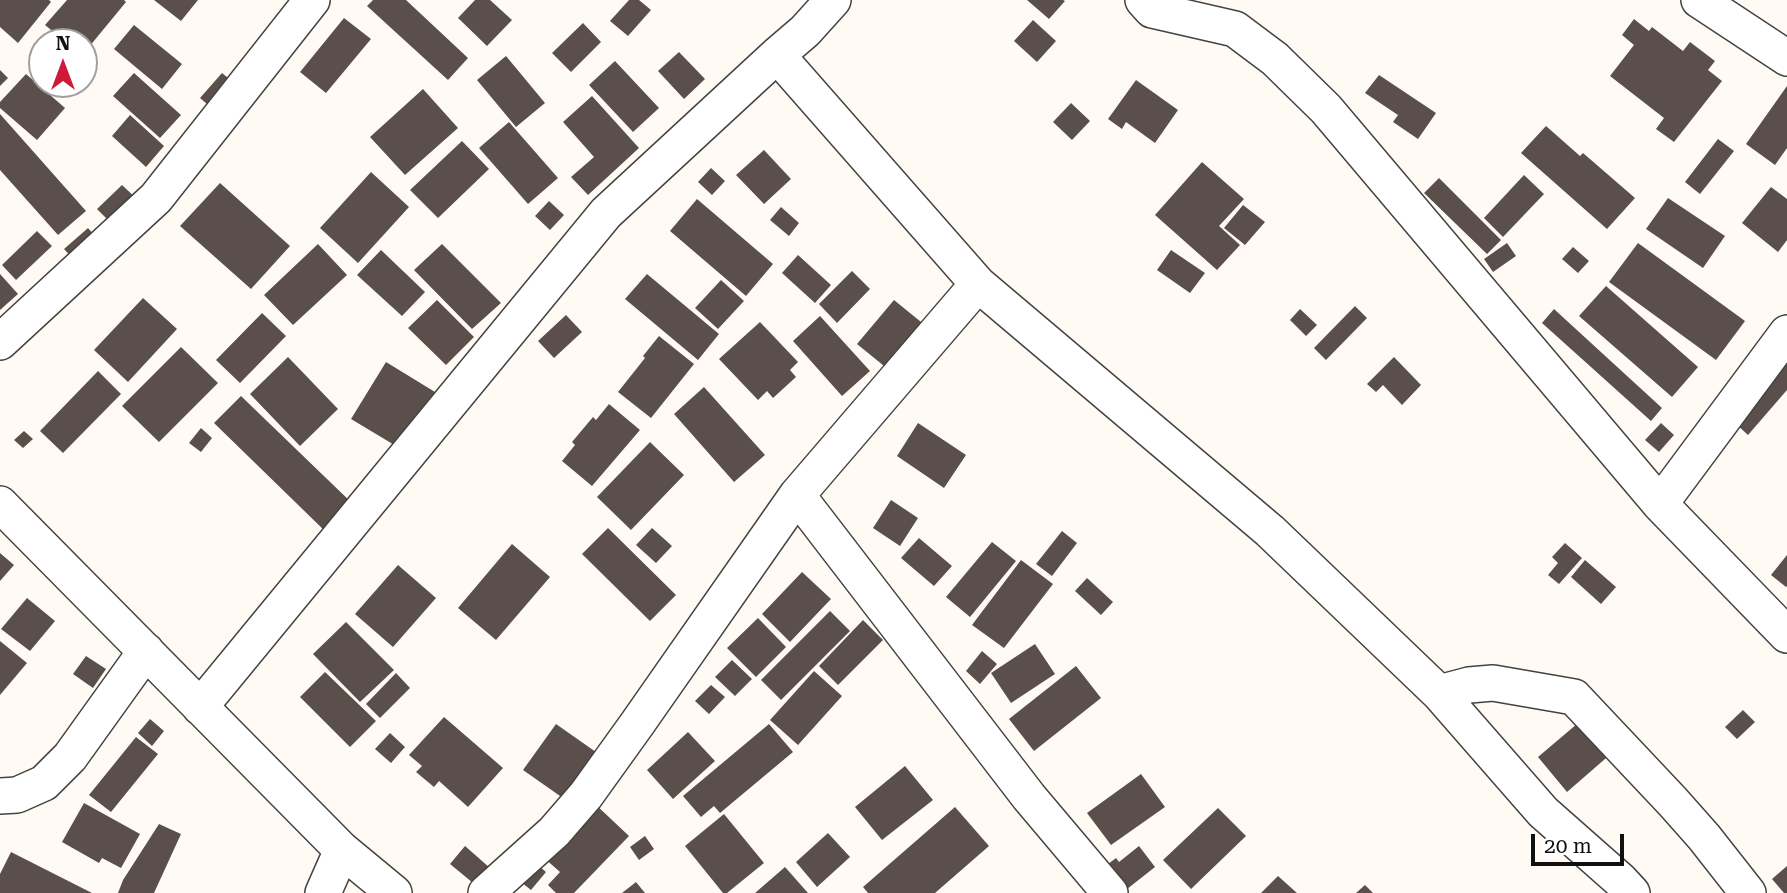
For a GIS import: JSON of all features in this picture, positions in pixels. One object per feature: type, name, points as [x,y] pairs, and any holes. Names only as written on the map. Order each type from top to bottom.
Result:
[{"type":"street","points":[[0,342],[156,198],[312,0]]},
{"type":"street","points":[[200,708],[606,213],[806,31],[833,0]]},
{"type":"street","points":[[1143,0],[1152,10],[1235,29],[1275,59],[1326,109],[1660,504],[1787,635]]},
{"type":"street","points":[[1699,0],[1787,58]]},
{"type":"street","points":[[777,55],[978,284],[1270,531],[1439,693],[1543,812],[1632,893]]},
{"type":"street","points":[[486,893],[554,832],[586,794],[638,724],[797,495],[978,284]]},
{"type":"street","points":[[1660,504],[1787,333]]},
{"type":"street","points":[[797,495],[1030,797],[1110,893]]},
{"type":"street","points":[[0,504],[342,850],[394,893]]},
{"type":"street","points":[[0,796],[17,794],[44,783],[70,757],[146,652]]},
{"type":"street","points":[[1439,693],[1493,682],[1574,697],[1673,802],[1748,893]]},
{"type":"street","points":[[323,893],[342,850]]},
{"type":"building","points":[[0,0],[51,2],[18,43],[0,27]]},
{"type":"building","points":[[67,0],[126,2],[98,36],[98,28],[49,28],[45,25]]},
{"type":"building","points":[[154,0],[198,0],[181,21]]},
{"type":"building","points":[[373,0],[406,0],[468,58],[448,80],[367,6]]},
{"type":"building","points":[[475,0],[490,0],[512,20],[487,46],[458,18]]},
{"type":"building","points":[[629,0],[639,0],[651,10],[628,36],[610,21]]},
{"type":"building","points":[[1027,0],[1063,0],[1065,1],[1049,19]]},
{"type":"building","points":[[344,18],[371,39],[326,93],[300,72]]},
{"type":"building","points":[[1634,19],[1649,31],[1652,27],[1683,51],[1690,42],[1715,61],[1708,70],[1722,81],[1674,142],[1656,129],[1664,118],[1610,76],[1634,45],[1622,35]]},
{"type":"building","points":[[1033,20],[1056,41],[1037,62],[1014,41]]},
{"type":"building","points":[[583,23],[601,42],[571,72],[552,53]]},
{"type":"building","points":[[134,25],[182,64],[162,89],[114,49]]},
{"type":"building","points":[[679,52],[705,79],[684,99],[658,71]]},
{"type":"building","points":[[506,56],[545,103],[516,127],[477,80]]},
{"type":"building","points":[[615,61],[659,108],[633,132],[589,85]]},
{"type":"building","points":[[0,70],[8,78],[0,86]]},
{"type":"building","points":[[134,73],[181,115],[160,138],[113,96]]},
{"type":"building","points":[[222,73],[238,86],[215,111],[200,98]]},
{"type":"building","points":[[26,74],[28,98],[54,98],[65,108],[37,140],[0,108],[0,102]]},
{"type":"building","points":[[1379,75],[1436,113],[1418,139],[1393,122],[1398,115],[1365,93]]},
{"type":"building","points":[[1136,80],[1178,110],[1155,143],[1126,122],[1122,129],[1108,119]]},
{"type":"building","points":[[1787,86],[1787,148],[1775,165],[1746,144]]},
{"type":"building","points":[[423,89],[458,128],[405,175],[370,137]]},
{"type":"building","points":[[592,96],[639,148],[588,195],[571,177],[594,157],[563,122]]},
{"type":"building","points":[[1071,103],[1090,121],[1072,140],[1053,122]]},
{"type":"building","points":[[0,114],[86,211],[58,235],[0,170]]},
{"type":"building","points":[[130,115],[164,146],[146,167],[112,136]]},
{"type":"building","points":[[509,122],[558,178],[528,204],[479,148]]},
{"type":"building","points":[[1546,126],[1580,156],[1583,153],[1635,198],[1607,229],[1521,153]]},
{"type":"building","points":[[1718,139],[1734,151],[1700,194],[1685,182]]},
{"type":"building","points":[[462,141],[489,169],[438,218],[410,190]]},
{"type":"building","points":[[764,150],[791,179],[764,204],[736,175]]},
{"type":"building","points":[[1202,162],[1244,199],[1219,226],[1240,245],[1217,270],[1155,215]]},
{"type":"building","points":[[711,168],[725,181],[712,195],[698,182]]},
{"type":"building","points":[[371,172],[409,207],[358,263],[320,228]]},
{"type":"building","points":[[1524,175],[1544,194],[1503,237],[1484,218]]},
{"type":"building","points":[[1439,178],[1501,240],[1487,254],[1424,193]]},
{"type":"building","points":[[220,183],[290,246],[251,289],[180,226]]},
{"type":"building","points":[[122,185],[139,201],[114,226],[97,209]]},
{"type":"building","points":[[1771,187],[1787,199],[1787,240],[1778,252],[1742,223]]},
{"type":"building","points":[[1668,198],[1725,236],[1703,268],[1646,229]]},
{"type":"building","points":[[697,199],[773,264],[746,296],[670,231]]},
{"type":"building","points":[[549,201],[564,215],[550,230],[535,216]]},
{"type":"building","points":[[1243,205],[1265,222],[1245,245],[1224,228]]},
{"type":"building","points":[[781,207],[799,223],[789,236],[770,220]]},
{"type":"building","points":[[88,228],[101,243],[78,264],[64,249]]},
{"type":"building","points":[[37,231],[52,246],[16,280],[2,265]]},
{"type":"building","points":[[1507,243],[1516,256],[1493,272],[1484,259]]},
{"type":"building","points":[[1638,243],[1745,321],[1716,360],[1609,282]]},
{"type":"building","points":[[318,244],[347,275],[293,325],[264,295]]},
{"type":"building","points":[[442,244],[501,303],[472,329],[414,270]]},
{"type":"building","points":[[1573,247],[1589,261],[1578,273],[1562,259]]},
{"type":"building","points":[[381,250],[425,292],[402,316],[357,275]]},
{"type":"building","points":[[1171,250],[1205,273],[1190,293],[1157,270]]},
{"type":"building","points":[[798,255],[831,285],[815,303],[782,273]]},
{"type":"building","points":[[852,271],[870,289],[837,323],[819,304]]},
{"type":"building","points":[[0,274],[18,294],[0,310]]},
{"type":"building","points":[[647,274],[719,334],[698,360],[625,299]]},
{"type":"building","points":[[721,280],[744,301],[718,329],[695,308]]},
{"type":"building","points":[[1606,286],[1698,367],[1672,397],[1579,316]]},
{"type":"building","points":[[143,298],[177,329],[128,382],[94,350]]},
{"type":"building","points":[[437,300],[474,337],[446,365],[408,328]]},
{"type":"building","points":[[894,300],[926,326],[889,370],[857,344]]},
{"type":"building","points":[[1355,306],[1367,318],[1326,360],[1314,348]]},
{"type":"building","points":[[1300,309],[1317,325],[1306,336],[1290,320]]},
{"type":"building","points":[[1554,309],[1662,408],[1651,421],[1542,323]]},
{"type":"building","points":[[262,313],[286,336],[240,383],[216,360]]},
{"type":"building","points":[[566,315],[582,332],[554,358],[538,341]]},
{"type":"building","points":[[820,316],[870,371],[842,396],[793,341]]},
{"type":"building","points":[[760,322],[798,362],[790,370],[796,377],[773,398],[767,391],[758,400],[719,359]]},
{"type":"building","points":[[659,336],[694,364],[651,418],[618,392]]},
{"type":"building","points":[[181,347],[218,383],[159,442],[122,406]]},
{"type":"building","points":[[288,357],[338,409],[300,446],[250,394]]},
{"type":"building","points":[[1394,357],[1421,385],[1402,405],[1383,385],[1376,392],[1367,384]]},
{"type":"building","points":[[386,362],[435,392],[401,449],[351,419]]},
{"type":"building","points":[[1787,364],[1787,390],[1748,435],[1735,423]]},
{"type":"building","points":[[98,371],[121,394],[63,453],[40,431]]},
{"type":"building","points":[[704,387],[765,455],[734,482],[674,414]]},
{"type":"building","points":[[241,396],[355,506],[328,534],[214,423]]},
{"type":"building","points":[[609,404],[640,430],[592,486],[562,461],[575,445],[572,442],[593,417],[596,420]]},
{"type":"building","points":[[918,423],[966,455],[944,488],[897,456]]},
{"type":"building","points":[[1661,423],[1674,435],[1659,452],[1645,440]]},
{"type":"building","points":[[201,428],[212,438],[201,452],[189,443]]},
{"type":"building","points":[[24,431],[33,439],[23,448],[14,440]]},
{"type":"building","points":[[650,442],[684,475],[631,530],[597,497]]},
{"type":"building","points":[[891,500],[918,518],[900,546],[873,528]]},
{"type":"building","points":[[608,528],[676,595],[650,621],[582,554]]},
{"type":"building","points":[[652,528],[672,546],[656,563],[636,545]]},
{"type":"building","points":[[1062,531],[1077,543],[1052,576],[1036,564]]},
{"type":"building","points":[[919,538],[952,566],[934,586],[901,558]]},
{"type":"building","points":[[992,542],[1016,561],[970,617],[946,597]]},
{"type":"building","points":[[1565,543],[1582,558],[1559,584],[1548,575],[1558,563],[1552,557]]},
{"type":"building","points":[[512,544],[550,577],[496,640],[458,608]]},
{"type":"building","points":[[0,553],[14,565],[0,581]]},
{"type":"building","points":[[1787,555],[1787,586],[1786,587],[1771,575]]},
{"type":"building","points":[[1021,560],[1053,584],[1004,648],[972,625]]},
{"type":"building","points":[[1585,560],[1616,587],[1601,604],[1571,577]]},
{"type":"building","points":[[398,565],[436,598],[393,647],[355,614]]},
{"type":"building","points":[[802,572],[831,599],[790,642],[762,614]]},
{"type":"building","points":[[1087,578],[1113,602],[1101,615],[1075,591]]},
{"type":"building","points":[[27,598],[55,621],[30,651],[1,629]]},
{"type":"building","points":[[830,611],[850,631],[781,700],[761,680]]},
{"type":"building","points":[[758,618],[786,647],[756,677],[727,648]]},
{"type":"building","points":[[863,620],[883,640],[838,685],[819,666]]},
{"type":"building","points":[[346,622],[394,670],[360,702],[313,654]]},
{"type":"building","points":[[0,641],[27,663],[0,695]]},
{"type":"building","points":[[1035,644],[1055,674],[1011,703],[991,673]]},
{"type":"building","points":[[982,651],[997,664],[980,684],[966,671]]},
{"type":"building","points":[[86,656],[106,669],[93,688],[73,674]]},
{"type":"building","points":[[732,660],[752,679],[735,696],[715,677]]},
{"type":"building","points":[[1076,666],[1101,698],[1034,751],[1009,719]]},
{"type":"building","points":[[814,671],[842,696],[798,745],[770,720]]},
{"type":"building","points":[[325,672],[376,721],[350,747],[300,697]]},
{"type":"building","points":[[396,673],[410,688],[380,718],[366,704]]},
{"type":"building","points":[[711,685],[725,697],[709,714],[695,701]]},
{"type":"building","points":[[1743,710],[1755,722],[1737,739],[1725,727]]},
{"type":"building","points":[[444,717],[503,768],[468,807],[439,781],[434,787],[416,772],[422,766],[409,755]]},
{"type":"building","points":[[1584,718],[1613,752],[1567,792],[1538,757]]},
{"type":"building","points":[[150,719],[164,731],[152,746],[138,733]]},
{"type":"building","points":[[556,724],[603,757],[570,803],[523,770]]},
{"type":"building","points":[[769,724],[793,752],[720,813],[714,806],[701,817],[683,796]]},
{"type":"building","points":[[688,732],[715,761],[673,799],[647,770]]},
{"type":"building","points":[[390,733],[405,747],[391,763],[375,749]]},
{"type":"building","points":[[136,737],[158,754],[111,812],[89,795]]},
{"type":"building","points":[[905,766],[933,800],[882,840],[855,807]]},
{"type":"building","points":[[1141,774],[1165,807],[1111,845],[1087,813]]},
{"type":"building","points":[[84,803],[140,834],[121,868],[102,858],[99,863],[62,842]]},
{"type":"building","points":[[594,803],[629,836],[574,893],[556,893],[548,885],[560,872],[543,857]]},
{"type":"building","points":[[955,807],[989,846],[935,893],[868,893],[863,887]]},
{"type":"building","points":[[1218,808],[1246,836],[1191,889],[1163,860]]},
{"type":"building","points":[[724,814],[764,863],[727,893],[723,893],[685,846]]},
{"type":"building","points":[[159,824],[181,834],[154,893],[118,893],[123,880]]},
{"type":"building","points":[[828,833],[850,857],[817,887],[796,862]]},
{"type":"building","points":[[645,836],[654,849],[639,860],[630,847]]},
{"type":"building","points":[[465,846],[498,875],[484,892],[450,864]]},
{"type":"building","points":[[1139,846],[1155,867],[1122,893],[1099,871],[1116,858],[1119,862]]},
{"type":"building","points":[[11,852],[92,893],[0,893],[0,874]]},
{"type":"building","points":[[532,860],[546,872],[531,890],[516,878]]},
{"type":"building","points":[[1787,866],[1787,893],[1784,893],[1772,879]]},
{"type":"building","points":[[785,867],[808,893],[755,893]]},
{"type":"building","points":[[1278,876],[1297,893],[1261,893]]},
{"type":"building","points":[[636,882],[645,893],[622,893]]},
{"type":"building","points":[[1365,885],[1373,893],[1356,893]]}]
